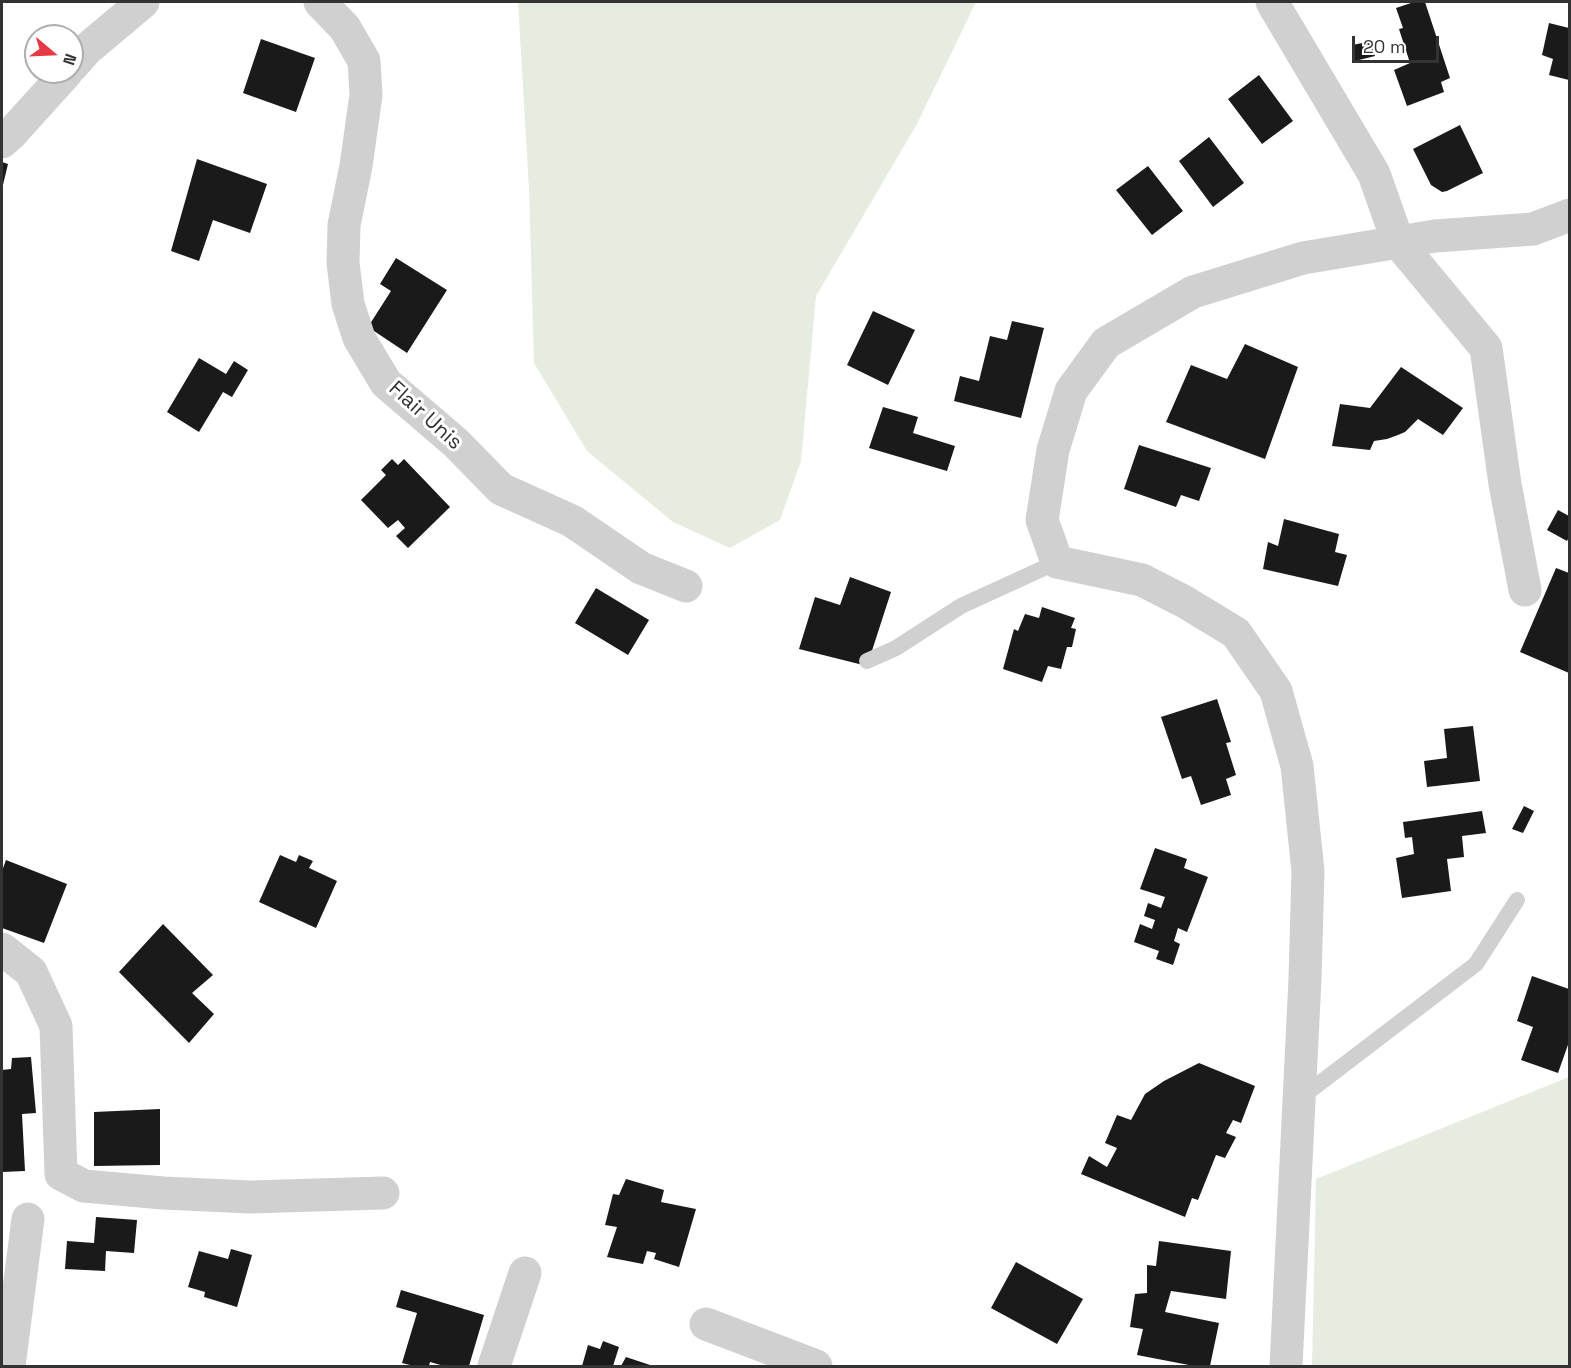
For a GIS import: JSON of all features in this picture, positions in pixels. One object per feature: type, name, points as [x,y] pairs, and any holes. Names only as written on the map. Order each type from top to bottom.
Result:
[{"type":"street","points":[[84,52],[143,2]]},
{"type":"street","name":"Flair Unis","points":[[320,2],[345,28],[364,61],[366,95],[356,166],[344,225],[343,263],[348,304],[359,338],[386,383],[456,443],[501,489],[572,521],[641,568],[686,586]]},
{"type":"street","points":[[1272,2],[1374,174],[1398,242],[1486,348],[1504,484],[1525,590]]},
{"type":"street","points":[[2,142],[56,84]]},
{"type":"street","points":[[1286,1366],[1308,871],[1297,766],[1276,691],[1236,633],[1185,602],[1142,580],[1057,562],[1042,520],[1053,450],[1071,391],[1106,343],[1193,292],[1303,258],[1435,236],[1533,229],[1569,216]]},
{"type":"street","points":[[2,949],[31,972],[56,1026],[61,1174],[84,1186],[163,1194],[250,1197],[383,1193]]},
{"type":"street","points":[[9,1366],[28,1219]]},
{"type":"street","points":[[494,1366],[525,1273]]},
{"type":"street","points":[[706,1324],[816,1366]]},
{"type":"lane","points":[[867,661],[896,648],[962,606],[1057,562]]},
{"type":"lane","points":[[1299,1099],[1476,964],[1517,900]]},
{"type":"shaded area","points":[[518,2],[976,2],[917,124],[816,296],[801,461],[780,520],[730,548],[673,522],[587,451],[534,363],[529,189]]},
{"type":"shaded area","points":[[1569,1077],[1569,1366],[1312,1366],[1316,1179]]},
{"type":"building","points":[[1414,2],[1425,2],[1450,78],[1441,82],[1444,92],[1407,106],[1394,70],[1410,63],[1399,29],[1403,28],[1396,8]]},
{"type":"building","points":[[1549,23],[1569,28],[1569,80],[1549,75],[1553,59],[1542,55]]},
{"type":"building","points":[[261,39],[315,58],[296,112],[243,93]]},
{"type":"building","points":[[1373,41],[1375,56],[1355,61],[1352,45]]},
{"type":"building","points":[[1259,75],[1293,121],[1262,144],[1228,99]]},
{"type":"building","points":[[1460,125],[1483,173],[1442,192],[1431,185],[1413,149]]},
{"type":"building","points":[[1209,137],[1244,183],[1213,207],[1179,161]]},
{"type":"building","points":[[197,159],[267,184],[250,233],[213,220],[199,261],[171,251]]},
{"type":"building","points":[[2,162],[8,164],[2,189]]},
{"type":"building","points":[[1148,166],[1183,211],[1152,235],[1116,190]]},
{"type":"building","points":[[396,258],[447,290],[407,353],[368,327],[391,291],[380,284]]},
{"type":"building","points":[[873,311],[915,330],[888,385],[847,365]]},
{"type":"building","points":[[1012,321],[1044,328],[1021,418],[954,401],[960,376],[979,381],[990,336],[1007,340]]},
{"type":"building","points":[[1245,344],[1298,367],[1265,459],[1166,422],[1191,365],[1227,379]]},
{"type":"building","points":[[199,358],[226,374],[234,361],[248,370],[232,397],[223,392],[199,432],[167,412]]},
{"type":"building","points":[[1401,367],[1463,408],[1443,435],[1418,419],[1405,432],[1374,441],[1370,450],[1332,446],[1340,404],[1370,408]]},
{"type":"building","points":[[883,407],[918,417],[913,433],[955,446],[947,471],[869,448]]},
{"type":"building","points":[[1139,445],[1211,468],[1199,501],[1181,495],[1176,507],[1124,489]]},
{"type":"building","points":[[392,459],[398,465],[404,459],[450,507],[408,548],[396,536],[405,528],[398,520],[388,528],[361,500],[386,475],[381,470]]},
{"type":"building","points":[[1558,510],[1569,516],[1567,541],[1547,530]]},
{"type":"building","points":[[1284,519],[1339,534],[1335,552],[1347,555],[1338,586],[1263,569],[1268,542],[1278,546]]},
{"type":"building","points":[[1556,568],[1569,573],[1569,673],[1520,652]]},
{"type":"building","points":[[850,577],[891,592],[867,666],[799,649],[815,597],[840,605]]},
{"type":"building","points":[[596,588],[649,620],[628,655],[575,623]]},
{"type":"building","points":[[1042,607],[1075,618],[1071,628],[1076,629],[1072,647],[1067,647],[1061,669],[1048,666],[1042,682],[1003,669],[1014,629],[1018,631],[1025,614],[1039,618]]},
{"type":"building","points":[[1217,699],[1231,742],[1226,743],[1236,775],[1226,779],[1231,795],[1201,805],[1191,776],[1182,779],[1161,717]]},
{"type":"building","points":[[1473,726],[1480,781],[1427,787],[1424,761],[1447,758],[1444,729]]},
{"type":"building","points":[[1524,806],[1534,811],[1523,833],[1512,829]]},
{"type":"building","points":[[1482,811],[1486,833],[1462,836],[1464,857],[1447,859],[1451,891],[1402,898],[1396,858],[1414,854],[1412,837],[1405,838],[1403,822]]},
{"type":"building","points":[[1155,848],[1187,859],[1184,868],[1208,877],[1187,932],[1178,928],[1174,941],[1180,944],[1173,965],[1156,959],[1159,951],[1134,942],[1140,924],[1152,929],[1155,920],[1144,916],[1148,903],[1161,908],[1165,897],[1140,889]]},
{"type":"building","points":[[280,855],[296,862],[299,855],[313,861],[309,868],[337,881],[316,928],[259,902]]},
{"type":"building","points":[[6,860],[67,884],[44,943],[2,928],[2,871]]},
{"type":"building","points":[[163,924],[213,975],[192,993],[214,1014],[189,1043],[119,972]]},
{"type":"building","points":[[1532,976],[1569,989],[1569,1042],[1558,1073],[1521,1060],[1533,1027],[1517,1021]]},
{"type":"building","points":[[31,1057],[36,1113],[22,1114],[25,1171],[2,1172],[2,1070],[11,1069],[12,1058]]},
{"type":"building","points":[[1199,1063],[1255,1086],[1241,1123],[1233,1120],[1226,1133],[1236,1137],[1225,1158],[1216,1155],[1198,1200],[1192,1198],[1185,1217],[1081,1174],[1089,1156],[1107,1167],[1117,1148],[1105,1143],[1117,1115],[1131,1120],[1145,1094],[1164,1081]]},
{"type":"building","points":[[160,1109],[160,1165],[94,1166],[94,1112]]},
{"type":"building","points":[[626,1179],[664,1190],[661,1202],[696,1209],[679,1267],[654,1259],[656,1253],[647,1251],[643,1264],[607,1257],[617,1227],[605,1225],[613,1194],[619,1195]]},
{"type":"building","points":[[96,1217],[137,1220],[134,1253],[106,1251],[105,1271],[65,1269],[67,1241],[94,1243]]},
{"type":"building","points":[[1159,1241],[1231,1251],[1226,1299],[1171,1291],[1165,1312],[1219,1323],[1210,1366],[1194,1366],[1137,1355],[1143,1329],[1130,1327],[1135,1294],[1147,1293],[1147,1265],[1156,1266]]},
{"type":"building","points":[[231,1249],[252,1255],[237,1307],[204,1297],[205,1292],[188,1287],[199,1251],[228,1259]]},
{"type":"building","points":[[1016,1262],[1083,1299],[1057,1344],[991,1308]]},
{"type":"building","points":[[401,1290],[484,1315],[469,1366],[444,1366],[430,1362],[429,1366],[414,1366],[402,1363],[417,1313],[396,1307]]},
{"type":"building","points":[[603,1341],[619,1347],[613,1366],[582,1366],[588,1345],[600,1349]]},
{"type":"building","points":[[626,1357],[653,1366],[621,1366]]}]
